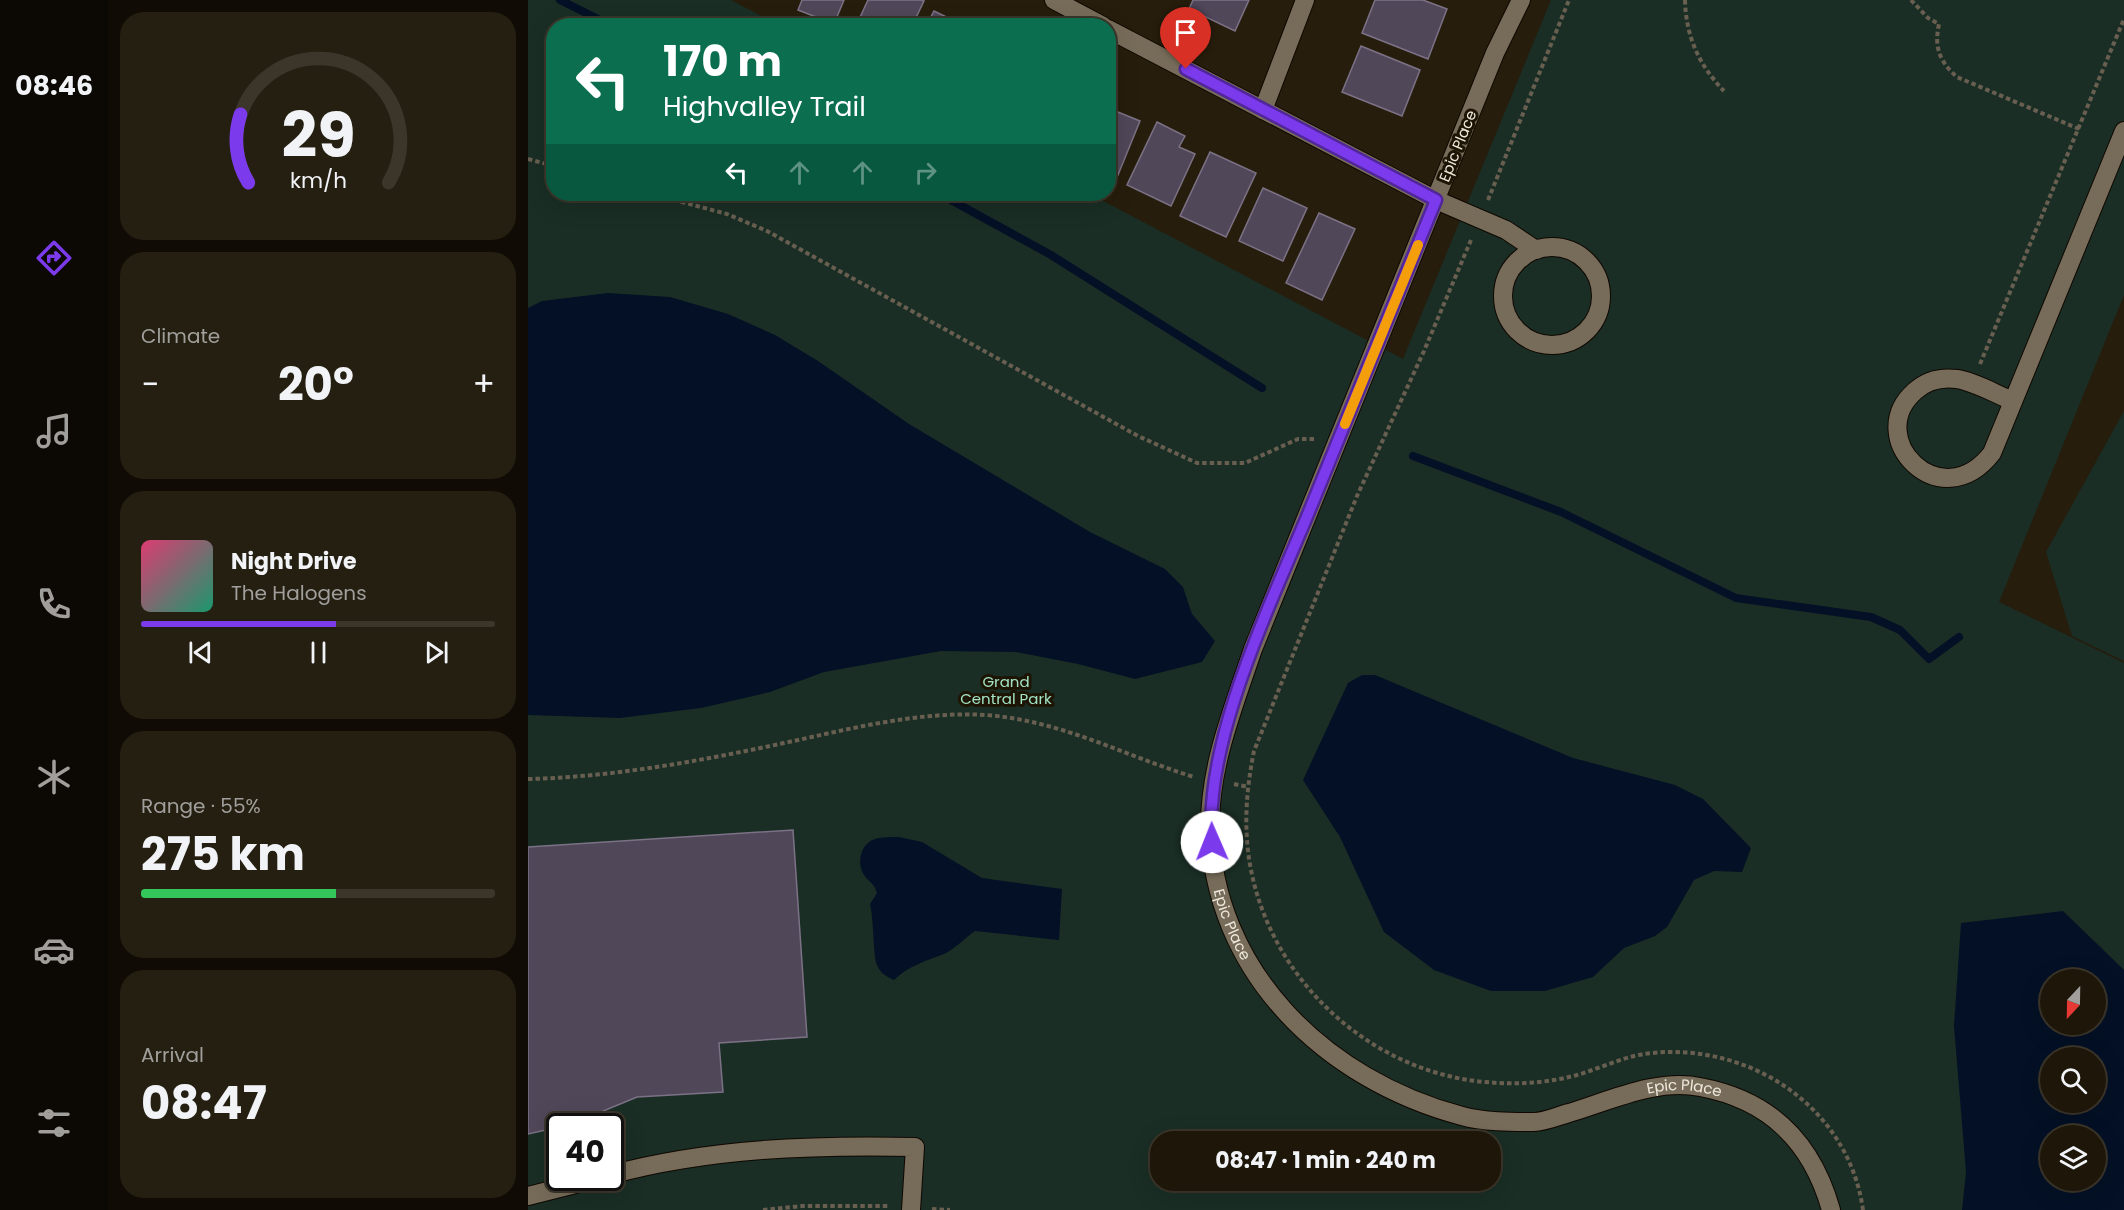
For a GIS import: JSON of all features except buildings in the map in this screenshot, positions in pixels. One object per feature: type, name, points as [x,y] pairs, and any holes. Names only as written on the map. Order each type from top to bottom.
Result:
[{"type":"street","points":[[1054,0],[1088,18]]},
{"type":"street","points":[[1263,110],[1305,0]]},
{"type":"street","name":"Epic Place","points":[[1495,53],[1508,0]]},
{"type":"street","name":"Epic Place","points":[[1521,0],[1495,53],[1253,650],[1219,750],[1210,824],[1215,880],[1232,932],[1250,966],[1291,1019],[1336,1059],[1395,1094],[1464,1117],[1538,1122],[1661,1086],[1696,1086],[1727,1093],[1779,1121],[1797,1140],[1815,1163],[1831,1210]]},
{"type":"street","points":[[1116,32],[1436,200],[1506,230],[1536,250],[1561,248],[1584,259],[1598,280],[1601,292],[1597,316],[1586,332],[1570,342],[1544,344],[1532,340],[1512,324],[1506,312],[1503,300],[1508,274],[1525,255],[1536,250]]},
{"type":"street","points":[[2013,401],[1960,379],[1933,380],[1920,386],[1903,406],[1898,426],[1901,446],[1908,459],[1930,475],[1944,478],[1959,477],[1983,464],[1992,453],[2124,131]]},
{"type":"street","points":[[624,1171],[718,1154],[823,1145],[915,1147],[911,1209]]},
{"type":"street","points":[[528,1196],[548,1191]]},
{"type":"path","points":[[1569,0],[1424,351],[1352,507],[1254,751],[1248,787],[1247,841],[1251,871],[1270,928],[1300,980],[1344,1023],[1369,1041],[1424,1069],[1484,1082],[1545,1081],[1575,1076],[1625,1058],[1650,1053],[1700,1053],[1748,1065],[1792,1090],[1828,1128],[1843,1150],[1854,1175],[1863,1210]]},
{"type":"path","points":[[1685,0],[1685,16],[1694,47],[1710,76],[1724,92]]},
{"type":"path","points":[[1911,0],[1928,18],[1939,24],[1936,46],[1947,68],[1957,77],[2079,129]]},
{"type":"path","points":[[1972,384],[2124,19]]},
{"type":"path","points":[[528,159],[546,164]]},
{"type":"path","points":[[678,201],[727,214],[767,231],[1138,436],[1197,464],[1245,463],[1298,439],[1339,439]]},
{"type":"path","points":[[528,779],[575,778],[725,756],[850,727],[897,720],[984,715],[1038,722],[1062,728],[1179,772],[1248,787]]},
{"type":"path","points":[[763,1210],[802,1206],[950,1210]]},
{"type":"green space","name":"Grand Central Park","points":[[528,0],[731,0],[765,18],[546,18],[546,201],[1103,201],[1403,359],[1551,0],[2124,0],[2124,295],[1999,602],[2124,663],[2124,1210],[528,1210]]},
{"type":"green space","points":[[2124,411],[2124,661],[2072,636],[2046,552]]},
{"type":"water","points":[[608,293],[670,297],[728,314],[775,335],[818,361],[909,424],[1090,532],[1165,569],[1183,587],[1192,614],[1215,641],[1202,662],[1135,679],[1078,664],[1016,652],[941,651],[824,672],[770,692],[701,708],[620,718],[528,715],[528,308],[542,301]]},
{"type":"water","points":[[1362,675],[1375,675],[1573,758],[1675,785],[1703,799],[1751,848],[1742,872],[1714,871],[1694,880],[1667,927],[1655,936],[1624,948],[1593,977],[1545,991],[1491,991],[1434,970],[1384,932],[1340,837],[1303,780],[1348,683]]},
{"type":"water","points":[[899,837],[922,842],[982,878],[1062,889],[1059,940],[975,931],[948,952],[911,967],[894,980],[886,976],[878,968],[875,954],[870,904],[877,893],[864,875],[860,859],[863,849],[870,841]]},
{"type":"water","points":[[2063,911],[2124,970],[2124,1210],[1962,1210],[1966,1172],[1954,1026],[1961,923]]},
{"type":"waterway","points":[[560,0],[596,18]]},
{"type":"waterway","points":[[953,201],[1051,255],[1262,388]]},
{"type":"waterway","points":[[1413,456],[1561,512],[1736,598],[1871,617],[1900,630],[1929,659],[1959,637]]},
{"type":"slow traffic","points":[[1345,424],[1418,245]]},
{"type":"route","points":[[1186,69],[1436,200],[1253,650],[1219,750],[1210,824],[1212,842]]}]
